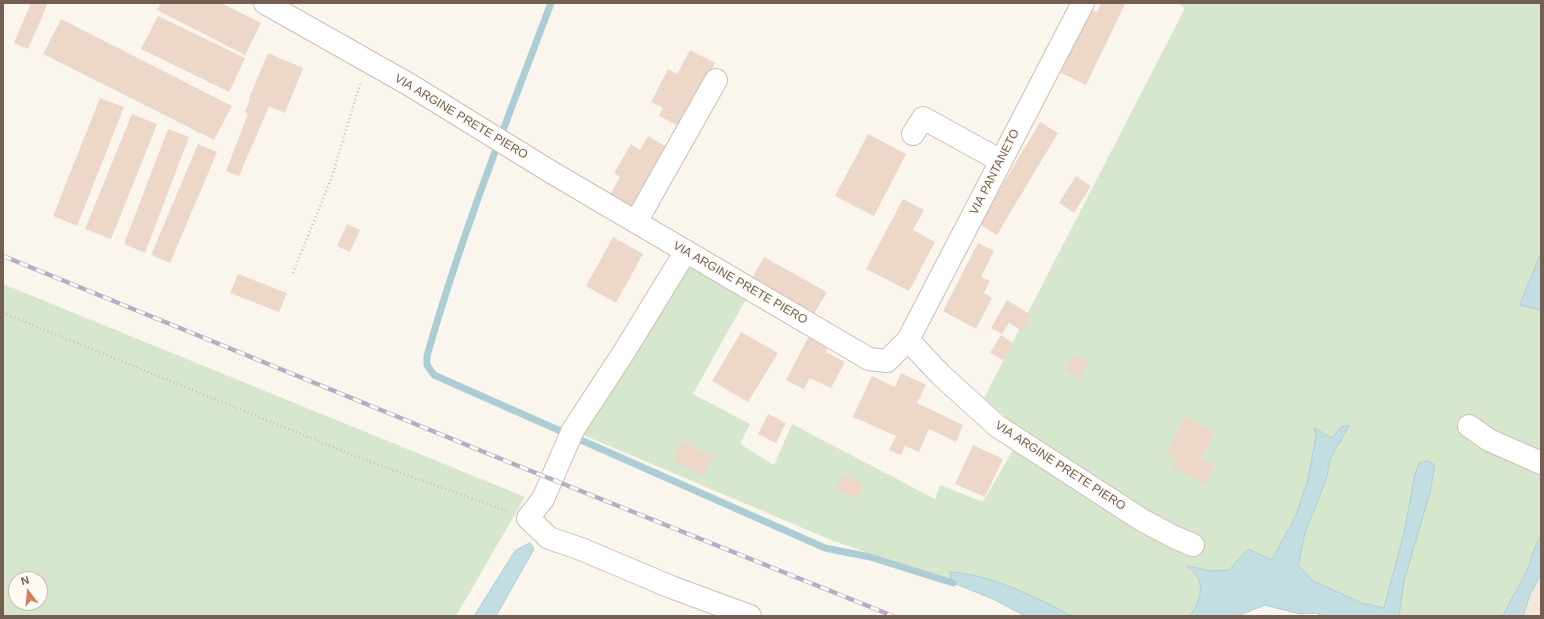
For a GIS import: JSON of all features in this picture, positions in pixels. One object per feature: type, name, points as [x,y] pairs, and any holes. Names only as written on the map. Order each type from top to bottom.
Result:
[{"type":"street","name":"VIA ARGINE PRETE PIERO","points":[[265,3],[410,85],[636,222],[869,359],[887,361],[908,340],[941,375],[997,426],[1142,520],[1174,538],[1193,545]]},
{"type":"street","name":"VIA PANTANETO","points":[[908,340],[1083,3]]},
{"type":"street","points":[[636,222],[716,80]]},
{"type":"street","points":[[913,134],[924,118],[1001,161]]},
{"type":"street","points":[[686,251],[570,438],[543,499],[528,518],[549,538],[581,549],[671,588],[750,616]]},
{"type":"street","points":[[1469,426],[1489,440],[1541,463]]},
{"type":"path","points":[[293,273],[331,180],[358,90],[369,62]]},
{"type":"path","points":[[3,313],[365,460],[528,518]]},
{"type":"shaded area","points":[[1541,563],[1541,616],[1515,616]]},
{"type":"green space","points":[[1177,3],[1541,3],[1541,541],[1503,616],[1399,616],[1404,581],[1409,561],[1404,533],[1384,608],[1362,603],[1313,581],[1297,565],[1305,533],[1326,480],[1330,460],[1340,445],[1341,427],[1332,438],[1314,428],[1317,436],[1308,480],[1296,515],[1272,560],[1248,549],[1229,570],[1212,571],[1188,566],[1198,578],[1201,590],[1198,603],[1190,616],[1072,616],[1014,589],[967,573],[951,572],[953,583],[831,540],[581,434],[688,263],[746,299],[693,394],[750,424],[740,444],[774,465],[792,424],[935,499],[940,485],[983,502],[1024,433],[984,398],[1185,8]]},
{"type":"green space","points":[[3,284],[525,497],[456,616],[3,616]]},
{"type":"water","points":[[1541,253],[1541,310],[1520,305]]},
{"type":"water","points":[[1349,426],[1330,460],[1326,480],[1305,533],[1298,565],[1313,581],[1362,603],[1384,608],[1404,533],[1415,474],[1419,463],[1428,461],[1435,465],[1430,492],[1404,581],[1399,616],[1324,616],[1315,613],[1300,614],[1265,605],[1237,616],[1190,616],[1200,596],[1200,584],[1198,578],[1187,566],[1212,571],[1229,570],[1248,549],[1272,560],[1296,515],[1308,480],[1316,436],[1314,428],[1332,438],[1341,427]]},
{"type":"water","points":[[1541,536],[1541,574],[1530,595],[1523,616],[1503,616],[1527,569]]},
{"type":"water","points":[[530,543],[534,549],[496,616],[474,616],[515,551]]},
{"type":"water","points":[[950,572],[981,577],[997,582],[1029,595],[1072,616],[1025,616],[993,599],[953,583]]},
{"type":"building","points":[[31,3],[48,3],[28,49],[14,43]]},
{"type":"building","points":[[161,3],[221,3],[261,23],[245,55],[157,10]]},
{"type":"building","points":[[1101,3],[1125,4],[1086,85],[1059,72],[1090,9],[1097,12]]},
{"type":"building","points":[[158,16],[245,58],[229,92],[141,49]]},
{"type":"building","points":[[61,19],[232,106],[214,140],[43,54]]},
{"type":"building","points":[[690,50],[715,63],[681,127],[659,116],[663,108],[651,102],[668,69],[677,74]]},
{"type":"building","points":[[268,53],[303,68],[285,113],[269,106],[239,176],[226,171],[248,114],[245,112],[250,99],[249,98]]},
{"type":"building","points":[[100,98],[124,107],[77,226],[53,216]]},
{"type":"building","points":[[132,114],[157,124],[111,239],[85,229]]},
{"type":"building","points":[[1040,122],[1058,133],[997,235],[979,224]]},
{"type":"building","points":[[168,129],[189,137],[145,253],[124,244]]},
{"type":"building","points":[[868,134],[906,154],[874,216],[835,196]]},
{"type":"building","points":[[648,136],[670,149],[634,211],[609,197],[620,177],[614,173],[631,144],[640,150]]},
{"type":"building","points":[[198,144],[217,152],[170,263],[151,255]]},
{"type":"building","points":[[1076,176],[1091,186],[1074,213],[1059,203]]},
{"type":"building","points":[[903,199],[924,210],[913,230],[935,242],[909,291],[866,269]]},
{"type":"building","points":[[347,224],[360,230],[350,252],[337,246]]},
{"type":"building","points":[[613,237],[643,254],[616,303],[586,286]]},
{"type":"building","points":[[978,243],[994,251],[981,277],[990,281],[984,293],[992,298],[976,329],[943,311]]},
{"type":"building","points":[[764,257],[827,292],[811,319],[749,283]]},
{"type":"building","points":[[238,274],[287,293],[279,312],[230,293]]},
{"type":"building","points":[[1007,300],[1031,315],[1022,331],[1009,323],[1002,334],[991,328]]},
{"type":"building","points":[[741,332],[778,353],[748,402],[712,381]]},
{"type":"building","points":[[810,334],[829,345],[826,352],[845,362],[831,388],[810,378],[804,389],[786,380]]},
{"type":"building","points":[[1001,335],[1013,343],[1003,360],[990,353]]},
{"type":"building","points":[[1074,355],[1088,363],[1079,377],[1066,370]]},
{"type":"building","points":[[901,373],[926,385],[917,403],[963,425],[956,442],[929,429],[919,452],[905,446],[901,455],[889,450],[896,436],[853,417],[872,376],[895,387]]},
{"type":"building","points":[[768,414],[786,423],[776,443],[758,434]]},
{"type":"building","points":[[1185,417],[1214,432],[1201,459],[1214,466],[1205,484],[1172,467],[1177,457],[1167,452]]},
{"type":"building","points":[[682,441],[713,457],[703,476],[672,460]]},
{"type":"building","points":[[973,445],[1003,459],[985,497],[955,484]]},
{"type":"building","points":[[843,474],[864,484],[856,499],[836,489]]},
{"type":"waterway","points":[[551,3],[501,134],[470,222],[440,311],[427,356],[427,365],[434,375],[825,548],[870,557],[953,583]]},
{"type":"railway","points":[[3,256],[511,463],[893,616]]}]
